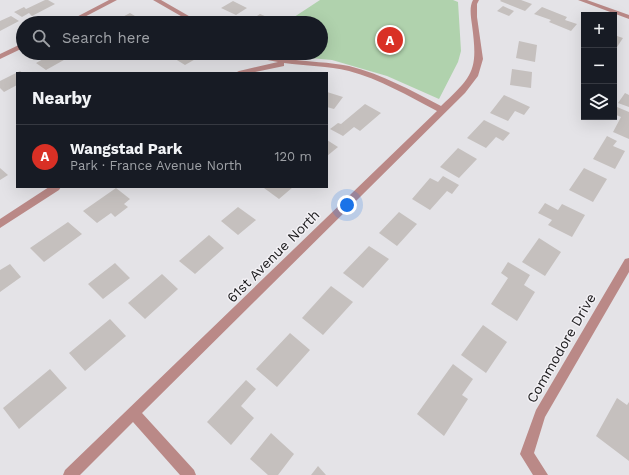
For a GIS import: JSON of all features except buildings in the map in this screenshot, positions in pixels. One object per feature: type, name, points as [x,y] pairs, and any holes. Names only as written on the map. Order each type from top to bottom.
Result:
[{"type":"street","points":[[82,16],[114,0]]},
{"type":"street","points":[[156,0],[185,16]]},
{"type":"street","name":"61st Avenue North","points":[[70,475],[462,91],[474,76],[479,59],[474,18],[474,4],[476,0]]},
{"type":"street","points":[[581,0],[629,17]]},
{"type":"street","points":[[0,57],[16,49]]},
{"type":"street","points":[[275,60],[281,62],[325,64],[349,69],[372,76],[442,110]]},
{"type":"street","points":[[242,72],[263,66],[299,63]]},
{"type":"street","points":[[0,224],[54,188]]},
{"type":"street","name":"Commodore Drive","points":[[541,475],[527,454],[540,414],[629,262]]},
{"type":"street","points":[[133,413],[189,475]]},
{"type":"green space","points":[[320,0],[453,0],[458,2],[461,51],[458,62],[439,99],[387,76],[328,60],[328,16],[296,16]]},
{"type":"place","name":"Wangstad Park","points":[[390,40]]}]
